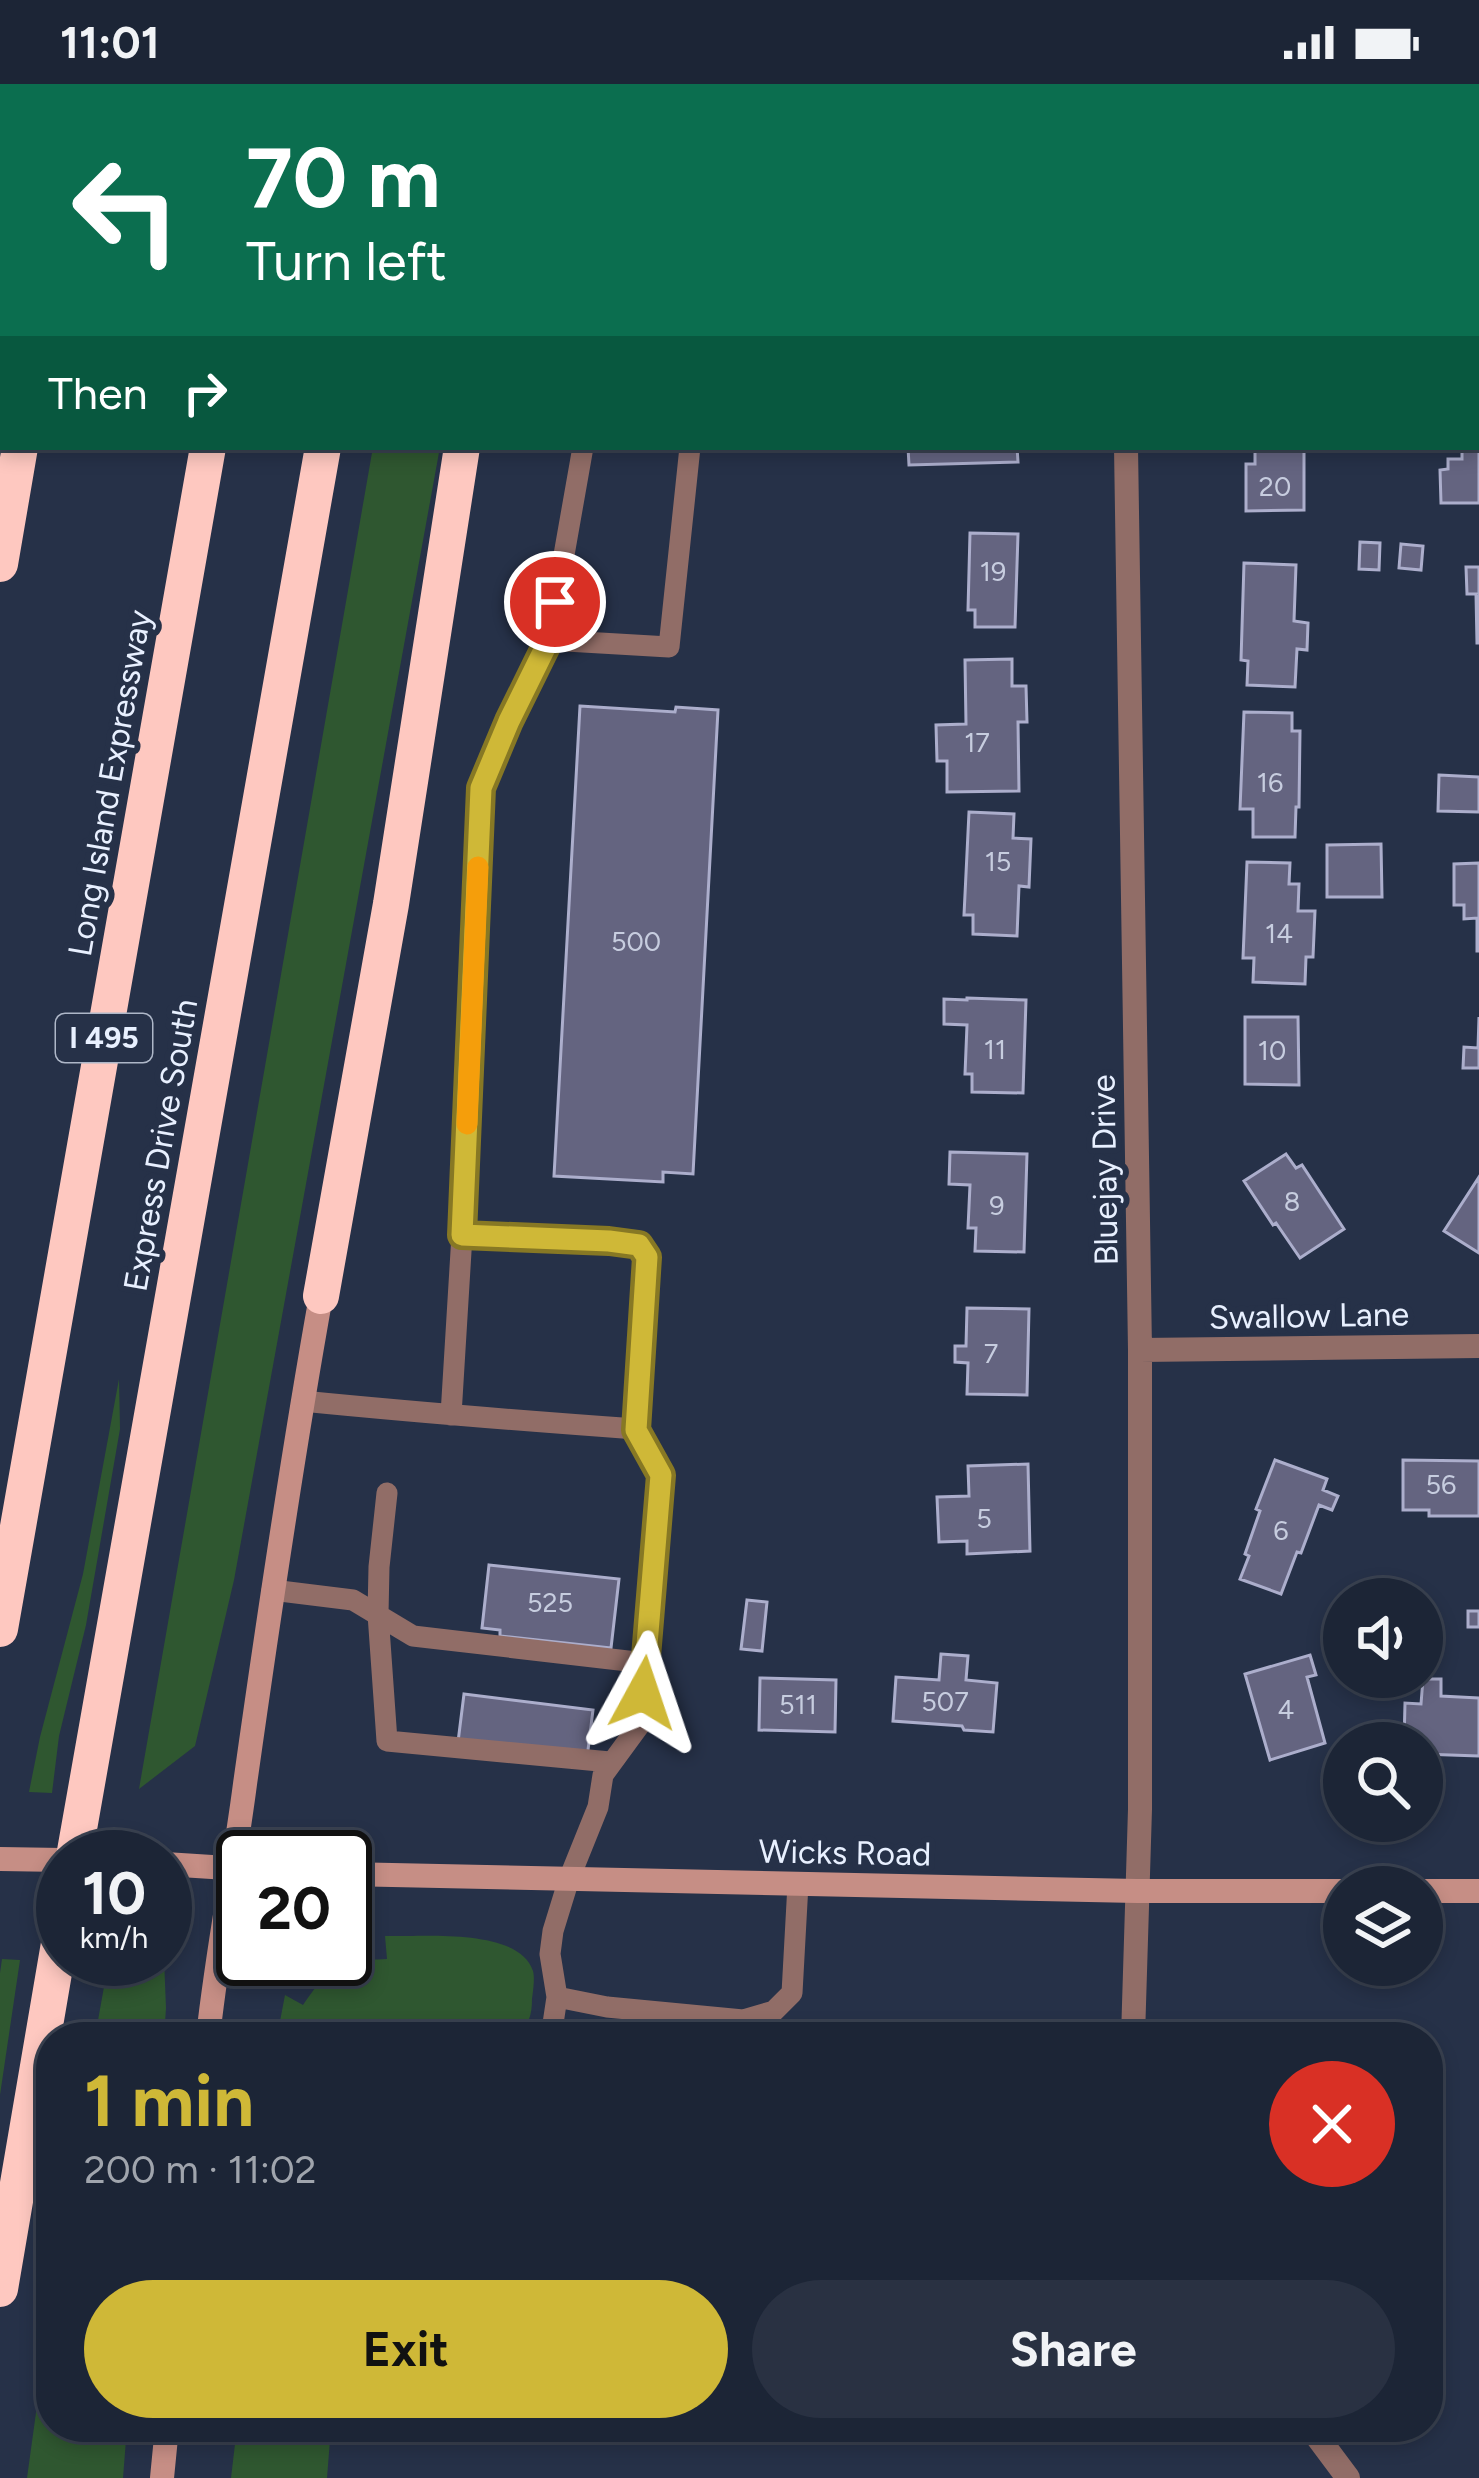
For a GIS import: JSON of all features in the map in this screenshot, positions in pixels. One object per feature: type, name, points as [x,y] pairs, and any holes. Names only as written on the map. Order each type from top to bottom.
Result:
[{"type":"highway","points":[[0,564],[19,450]]},
{"type":"highway","name":"Long Island Expressway","points":[[0,1629],[207,450]]},
{"type":"highway","name":"Express Drive South","points":[[79,1830],[322,450]]},
{"type":"highway","points":[[321,1296],[399,858],[462,450]]},
{"type":"highway","points":[[45,2022],[51,1986]]},
{"type":"highway","points":[[0,2289],[36,2075]]},
{"type":"main road","points":[[243,1830],[272,1590],[321,1296]]},
{"type":"main road","points":[[0,1859],[36,1860]]},
{"type":"main road","name":"Wicks Road","points":[[372,1875],[1323,1891]]},
{"type":"main road","points":[[1443,1891],[1479,1891]]},
{"type":"main road","points":[[209,2022],[216,1962]]},
{"type":"main road","points":[[162,2478],[166,2442]]},
{"type":"street","name":"Bluejay Drive","points":[[1126,450],[1140,1350],[1140,1809],[1133,2022]]},
{"type":"street","name":"Swallow Lane","points":[[1140,1350],[1479,1346]]},
{"type":"street","points":[[1321,2442],[1348,2478]]},
{"type":"lane","points":[[451,1415],[481,788],[549,640],[582,450]]},
{"type":"lane","points":[[549,640],[669,646],[690,450]]},
{"type":"lane","points":[[462,1235],[609,1241],[639,1245],[647,1257],[636,1430],[661,1475],[641,1723],[603,1775],[598,1807],[553,1931],[550,1954],[557,1997],[553,2022]]},
{"type":"lane","points":[[302,1401],[636,1430]]},
{"type":"lane","points":[[387,1493],[378,1614],[387,1742],[610,1762]]},
{"type":"lane","points":[[272,1590],[353,1600],[413,1636],[645,1663]]},
{"type":"lane","points":[[557,1997],[607,2007],[743,2020],[774,2011],[792,1993],[797,1884]]},
{"type":"green space","points":[[372,450],[439,450],[234,1580],[195,1746],[139,1789]]},
{"type":"green space","points":[[119,1379],[120,1429],[52,1793],[29,1792],[83,1574]]},
{"type":"green space","points":[[385,1936],[467,1937],[509,1947],[533,1971],[531,2011],[527,2022],[280,2022],[285,1995],[303,2005],[317,1986],[372,1986],[372,1960],[387,1959]]},
{"type":"green space","points":[[2,1959],[20,1960],[0,2095],[0,1973]]},
{"type":"green space","points":[[104,1986],[165,1986],[165,2022],[98,2022]]},
{"type":"green space","points":[[36,2413],[36,2442],[126,2442],[123,2478],[27,2478]]},
{"type":"green space","points":[[235,2442],[330,2442],[327,2478],[231,2478]]},
{"type":"building","points":[[908,450],[1017,450],[1018,462],[909,465]]},
{"type":"building","points":[[1255,450],[1304,450],[1304,510],[1246,511],[1246,464],[1255,464]]},
{"type":"building","points":[[1462,450],[1479,450],[1479,503],[1441,503],[1440,470],[1448,469],[1448,459],[1462,459]]},
{"type":"building","points":[[970,533],[1018,534],[1015,627],[975,627],[975,610],[968,610]]},
{"type":"building","points":[[1360,542],[1380,543],[1379,570],[1359,569]]},
{"type":"building","points":[[1401,544],[1423,546],[1421,570],[1399,568]]},
{"type":"building","points":[[1244,563],[1296,565],[1294,621],[1308,623],[1307,650],[1297,649],[1295,687],[1247,685],[1248,661],[1241,660]]},
{"type":"building","points":[[1466,567],[1479,567],[1479,643],[1476,594],[1467,594]]},
{"type":"building","points":[[1012,659],[1012,686],[1026,686],[1027,722],[1018,722],[1019,791],[947,792],[947,761],[937,761],[936,725],[966,724],[965,660]]},
{"type":"building","points":[[580,706],[718,710],[693,1174],[663,1172],[663,1182],[554,1176]]},
{"type":"building","points":[[1244,712],[1292,713],[1292,731],[1300,731],[1295,837],[1253,837],[1253,809],[1240,809]]},
{"type":"building","points":[[1439,775],[1479,777],[1479,812],[1438,811]]},
{"type":"building","points":[[969,812],[1014,814],[1013,838],[1031,839],[1029,887],[1019,886],[1017,936],[973,934],[973,915],[964,915]]},
{"type":"building","points":[[1381,844],[1382,897],[1327,897],[1327,845]]},
{"type":"building","points":[[1247,862],[1290,863],[1289,884],[1299,884],[1298,911],[1315,911],[1313,957],[1306,957],[1305,984],[1253,982],[1254,958],[1243,958]]},
{"type":"building","points":[[1479,863],[1477,951],[1477,918],[1464,919],[1464,905],[1454,905],[1454,864]]},
{"type":"building","points":[[944,999],[1026,1000],[1023,1093],[972,1092],[972,1074],[965,1074],[967,1025],[944,1024]]},
{"type":"building","points":[[1245,1017],[1298,1017],[1299,1085],[1245,1084]]},
{"type":"building","points":[[1479,1017],[1479,1068],[1463,1068],[1464,1047],[1478,1048]]},
{"type":"building","points":[[950,1152],[1027,1154],[1024,1252],[975,1251],[976,1228],[968,1228],[970,1185],[949,1184]]},
{"type":"building","points":[[1286,1154],[1296,1168],[1302,1165],[1344,1229],[1300,1258],[1244,1181]]},
{"type":"building","points":[[1479,1177],[1479,1253],[1444,1231]]},
{"type":"building","points":[[967,1308],[1029,1309],[1027,1395],[967,1394],[968,1363],[955,1362],[955,1346],[966,1346]]},
{"type":"building","points":[[1275,1460],[1327,1479],[1323,1490],[1338,1496],[1332,1510],[1319,1505],[1281,1594],[1240,1579],[1260,1511],[1256,1509]]},
{"type":"building","points":[[1403,1460],[1479,1461],[1479,1516],[1429,1516],[1429,1510],[1403,1510]]},
{"type":"building","points":[[1028,1464],[1030,1551],[967,1554],[967,1541],[939,1542],[937,1497],[969,1496],[968,1466]]},
{"type":"building","points":[[489,1565],[619,1579],[611,1648],[500,1636],[500,1630],[482,1628]]},
{"type":"building","points":[[747,1600],[767,1602],[762,1651],[741,1649]]},
{"type":"building","points":[[1468,1611],[1479,1611],[1479,1627],[1468,1627]]},
{"type":"building","points":[[941,1654],[968,1656],[966,1680],[997,1683],[993,1732],[893,1721],[896,1677],[939,1680]]},
{"type":"building","points":[[1310,1655],[1316,1675],[1307,1677],[1323,1744],[1270,1760],[1245,1674]]},
{"type":"building","points":[[760,1678],[836,1680],[835,1732],[759,1730]]},
{"type":"building","points":[[464,1694],[593,1710],[587,1758],[458,1742]]},
{"type":"building","points":[[1421,1698],[1479,1698],[1479,1756],[1443,1755],[1443,1722],[1405,1722],[1405,1703],[1421,1704]]},
{"type":"slow traffic","points":[[467,1124],[478,867]]},
{"type":"route","points":[[555,602],[549,640],[481,788],[462,1235],[609,1241],[639,1245],[647,1257],[636,1430],[661,1475],[643,1693]]}]
